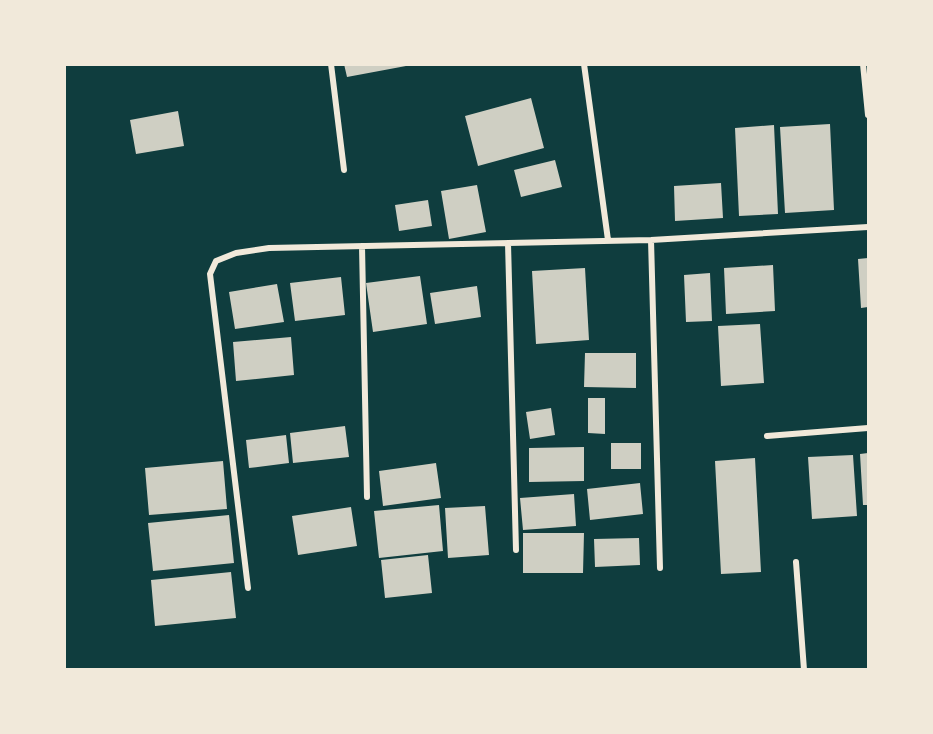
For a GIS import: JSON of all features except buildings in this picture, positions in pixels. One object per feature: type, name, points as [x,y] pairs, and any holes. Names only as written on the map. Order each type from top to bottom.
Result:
[{"type":"street","points":[[331,64],[344,170]]},
{"type":"street","points":[[584,64],[608,240]]},
{"type":"street","points":[[863,64],[868,115]]},
{"type":"street","points":[[248,588],[210,274],[216,261],[236,253],[269,248],[651,240],[868,227]]},
{"type":"street","points":[[651,240],[660,568]]},
{"type":"street","points":[[508,243],[516,549]]},
{"type":"street","points":[[362,246],[367,497]]},
{"type":"street","points":[[767,436],[868,428]]},
{"type":"street","points":[[796,562],[804,669]]}]
